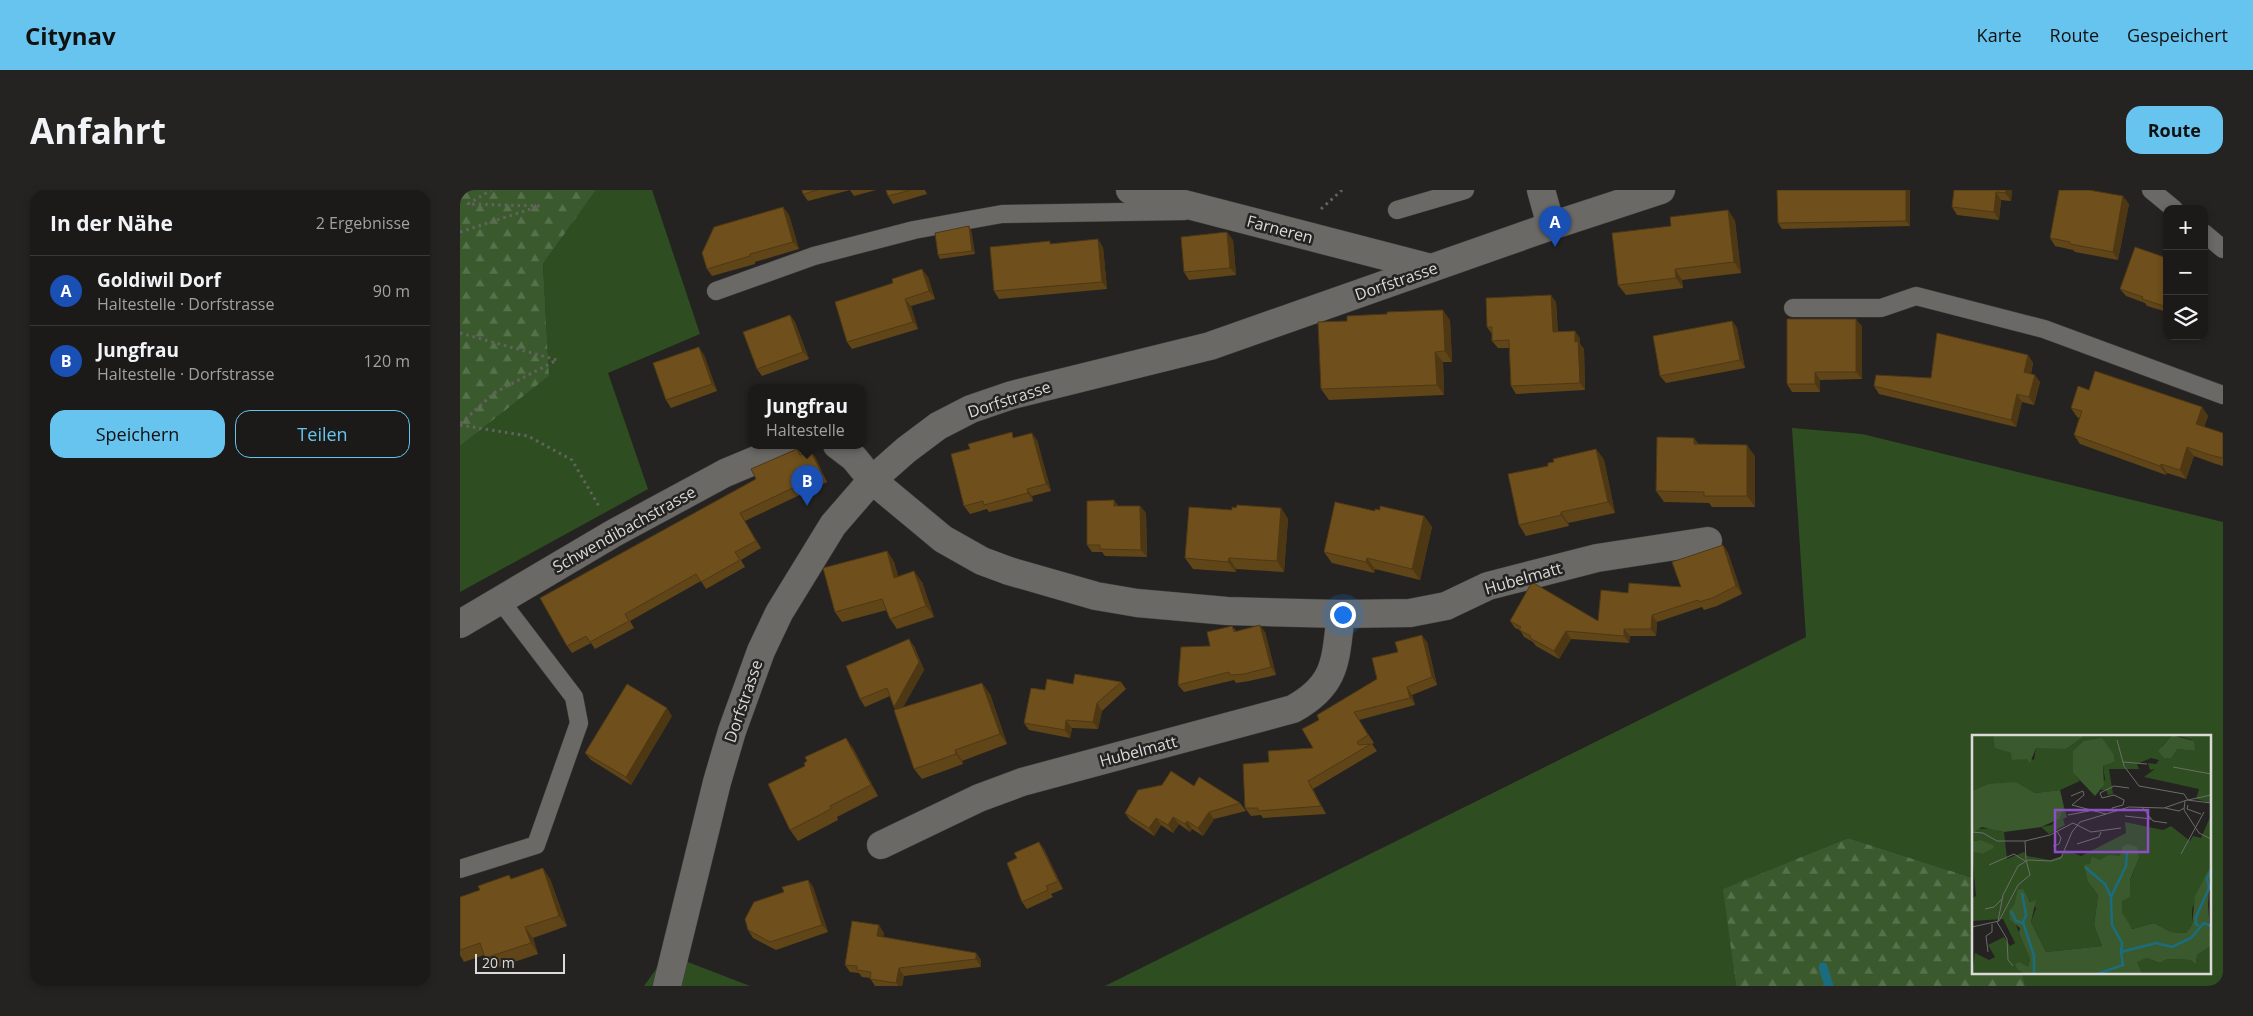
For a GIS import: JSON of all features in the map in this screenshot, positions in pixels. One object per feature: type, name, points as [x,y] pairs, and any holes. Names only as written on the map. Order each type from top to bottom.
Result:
[{"type":"street","name":"Farneren","points":[[1130,190],[1431,268]]},
{"type":"street","points":[[1540,190],[1551,226]]},
{"type":"street","name":"Dorfstrasse","points":[[667,986],[717,782],[734,722],[761,651],[779,613],[833,525],[872,480],[906,450],[938,426],[971,409],[1012,395],[1210,346],[1551,226],[1661,190]]},
{"type":"street","name":"Schwendibachstrasse","points":[[460,624],[614,533],[725,473],[782,449]]},
{"type":"street","points":[[842,449],[854,458],[872,480]]},
{"type":"street","name":"Hubelmatt","points":[[872,480],[943,539],[982,560],[1039,580],[1096,596],[1137,603],[1227,611],[1341,614],[1410,613],[1446,606],[1488,586],[1597,558],[1708,541]]},
{"type":"street","name":"Hubelmatt","points":[[881,845],[979,798],[1022,782],[1293,709],[1307,701],[1321,689],[1330,676],[1335,660],[1341,614]]},
{"type":"lane","points":[[1397,210],[1464,190]]},
{"type":"lane","points":[[2151,190],[2169,205]]},
{"type":"lane","points":[[716,291],[814,256],[914,230],[972,219],[1002,214],[1163,212],[1203,209]]},
{"type":"lane","points":[[2208,237],[2223,249]]},
{"type":"lane","points":[[1793,308],[1881,308],[1916,296],[2044,329],[2223,395]]},
{"type":"lane","points":[[460,870],[536,845],[579,723],[574,697],[500,600]]},
{"type":"path","points":[[460,232],[540,206],[468,204],[491,190]]},
{"type":"path","points":[[460,333],[557,360],[494,393],[460,425]]},
{"type":"path","points":[[460,425],[528,436],[572,460],[614,533]]},
{"type":"green space","points":[[460,190],[596,190],[543,264],[549,376],[460,446]]},
{"type":"green space","points":[[596,190],[652,190],[700,334],[608,373],[648,489],[460,592],[460,446],[549,376],[543,264]]},
{"type":"green space","points":[[1792,428],[1862,434],[2223,522],[2223,986],[2025,986],[2022,974],[2210,974],[2210,735],[1972,735],[1972,878],[1848,838],[1724,889],[1736,986],[1105,986],[1806,637]]},
{"type":"green space","points":[[1848,838],[1972,878],[1972,974],[2022,974],[2025,986],[1736,986],[1723,889]]},
{"type":"green space","points":[[667,954],[750,986],[644,986]]},
{"type":"building","points":[[802,190],[818,190],[803,194]]},
{"type":"building","points":[[886,190],[911,190],[888,196]]},
{"type":"building","points":[[1777,190],[1906,190],[1906,221],[1778,223]]},
{"type":"building","points":[[1954,190],[2006,190],[2005,193],[1996,192],[1994,212],[1952,207]]},
{"type":"building","points":[[2059,190],[2089,190],[2123,196],[2113,252],[2070,244],[2070,242],[2050,238]]},
{"type":"building","points":[[783,207],[793,242],[707,269],[702,253],[714,227]]},
{"type":"building","points":[[1728,210],[1734,262],[1675,269],[1676,278],[1618,285],[1612,233],[1671,226],[1670,217]]},
{"type":"building","points":[[969,226],[972,251],[938,255],[935,233]]},
{"type":"building","points":[[1227,232],[1230,268],[1184,272],[1181,237]]},
{"type":"building","points":[[1098,239],[1102,282],[994,291],[990,247],[1050,241],[1050,244]]},
{"type":"building","points":[[2135,247],[2163,257],[2163,306],[2120,289]]},
{"type":"building","points":[[922,269],[929,291],[905,299],[913,322],[847,342],[835,302],[893,283],[892,279]]},
{"type":"building","points":[[1551,295],[1553,332],[1575,331],[1575,342],[1578,341],[1580,383],[1511,386],[1509,340],[1492,341],[1492,327],[1487,327],[1486,298]]},
{"type":"building","points":[[1443,310],[1445,351],[1435,352],[1437,385],[1321,389],[1318,322],[1347,321],[1347,316],[1387,314],[1387,312]]},
{"type":"building","points":[[790,315],[803,352],[757,369],[743,332]]},
{"type":"building","points":[[1787,319],[1856,319],[1856,372],[1815,372],[1815,384],[1787,384]]},
{"type":"building","points":[[1732,321],[1740,360],[1660,376],[1653,336]]},
{"type":"building","points":[[1937,333],[2028,355],[2024,372],[2035,375],[2029,397],[2017,394],[2011,420],[1874,386],[1876,375],[1931,378]]},
{"type":"building","points":[[699,347],[712,384],[666,400],[653,363]]},
{"type":"building","points":[[2095,371],[2202,407],[2196,424],[2223,433],[2223,458],[2187,447],[2180,470],[2161,464],[2160,466],[2074,435],[2082,411],[2071,408],[2078,386],[2089,390]]},
{"type":"building","points":[[1012,432],[1013,438],[1032,433],[1046,484],[1027,489],[1028,493],[984,505],[983,501],[964,506],[951,454],[970,449],[968,444]]},
{"type":"building","points":[[1657,437],[1694,438],[1694,444],[1747,445],[1747,496],[1704,496],[1704,492],[1656,491]]},
{"type":"building","points":[[797,449],[800,455],[810,450],[822,474],[740,513],[756,541],[735,552],[740,560],[701,582],[696,574],[625,614],[629,621],[590,642],[586,636],[567,646],[540,598],[756,479],[751,469]]},
{"type":"building","points":[[1596,449],[1608,502],[1561,512],[1561,515],[1519,525],[1508,474],[1548,466],[1548,463],[1554,462],[1553,459]]},
{"type":"building","points":[[1114,500],[1114,506],[1140,506],[1141,550],[1100,549],[1100,545],[1087,545],[1087,501]]},
{"type":"building","points":[[1335,502],[1375,511],[1375,509],[1380,510],[1380,506],[1424,516],[1412,569],[1367,558],[1366,562],[1324,552]]},
{"type":"building","points":[[1237,505],[1281,508],[1277,561],[1229,558],[1228,562],[1185,558],[1189,507],[1232,510],[1232,507],[1236,508]]},
{"type":"building","points":[[1723,545],[1736,586],[1712,598],[1699,602],[1698,600],[1652,615],[1651,629],[1624,629],[1624,636],[1566,631],[1554,651],[1530,638],[1531,636],[1519,630],[1521,627],[1510,621],[1532,582],[1598,621],[1601,590],[1628,593],[1629,583],[1681,587],[1672,562]]},
{"type":"building","points":[[887,551],[894,578],[914,571],[926,606],[890,619],[882,599],[835,612],[823,568]]},
{"type":"building","points":[[1260,625],[1271,667],[1244,674],[1230,675],[1229,672],[1178,685],[1181,647],[1210,646],[1207,632],[1232,626],[1234,632]]},
{"type":"building","points":[[1422,635],[1432,677],[1407,687],[1410,698],[1354,712],[1368,735],[1357,742],[1359,745],[1371,744],[1308,781],[1321,806],[1258,811],[1258,808],[1245,808],[1243,764],[1269,762],[1268,751],[1313,748],[1302,729],[1319,720],[1317,715],[1377,679],[1372,658],[1398,652],[1395,642]]},
{"type":"building","points":[[909,639],[919,662],[894,707],[887,688],[860,699],[846,666]]},
{"type":"building","points":[[1075,674],[1121,682],[1097,703],[1093,722],[1066,720],[1065,730],[1024,723],[1031,688],[1045,690],[1047,679],[1073,684]]},
{"type":"building","points":[[982,683],[1000,734],[955,750],[956,754],[914,769],[894,710]]},
{"type":"building","points":[[627,684],[667,708],[626,777],[585,753]]},
{"type":"building","points":[[846,738],[871,785],[830,806],[831,809],[790,830],[768,784],[805,766],[804,763],[807,761],[805,757]]},
{"type":"building","points":[[1171,771],[1194,786],[1199,777],[1240,803],[1209,812],[1198,828],[1187,821],[1185,824],[1173,817],[1168,825],[1156,818],[1149,828],[1125,813],[1138,790],[1162,785]]},
{"type":"building","points":[[1039,842],[1058,881],[1046,886],[1048,890],[1022,902],[1007,863],[1017,858],[1014,853]]},
{"type":"building","points":[[543,868],[559,916],[525,927],[531,943],[485,958],[480,943],[460,950],[460,897],[480,890],[478,886],[509,875],[511,879]]},
{"type":"building","points":[[808,880],[822,925],[770,942],[748,930],[745,919],[754,902],[784,892],[782,887]]},
{"type":"building","points":[[852,921],[879,925],[877,936],[976,953],[976,959],[899,968],[896,983],[870,979],[871,972],[857,970],[857,966],[845,965]]},
{"type":"waterway","points":[[1823,967],[1829,986]]},
{"type":"place","name":"Goldiwil Dorf","points":[[1555,247]]},
{"type":"place","name":"Jungfrau","points":[[807,506]]}]
